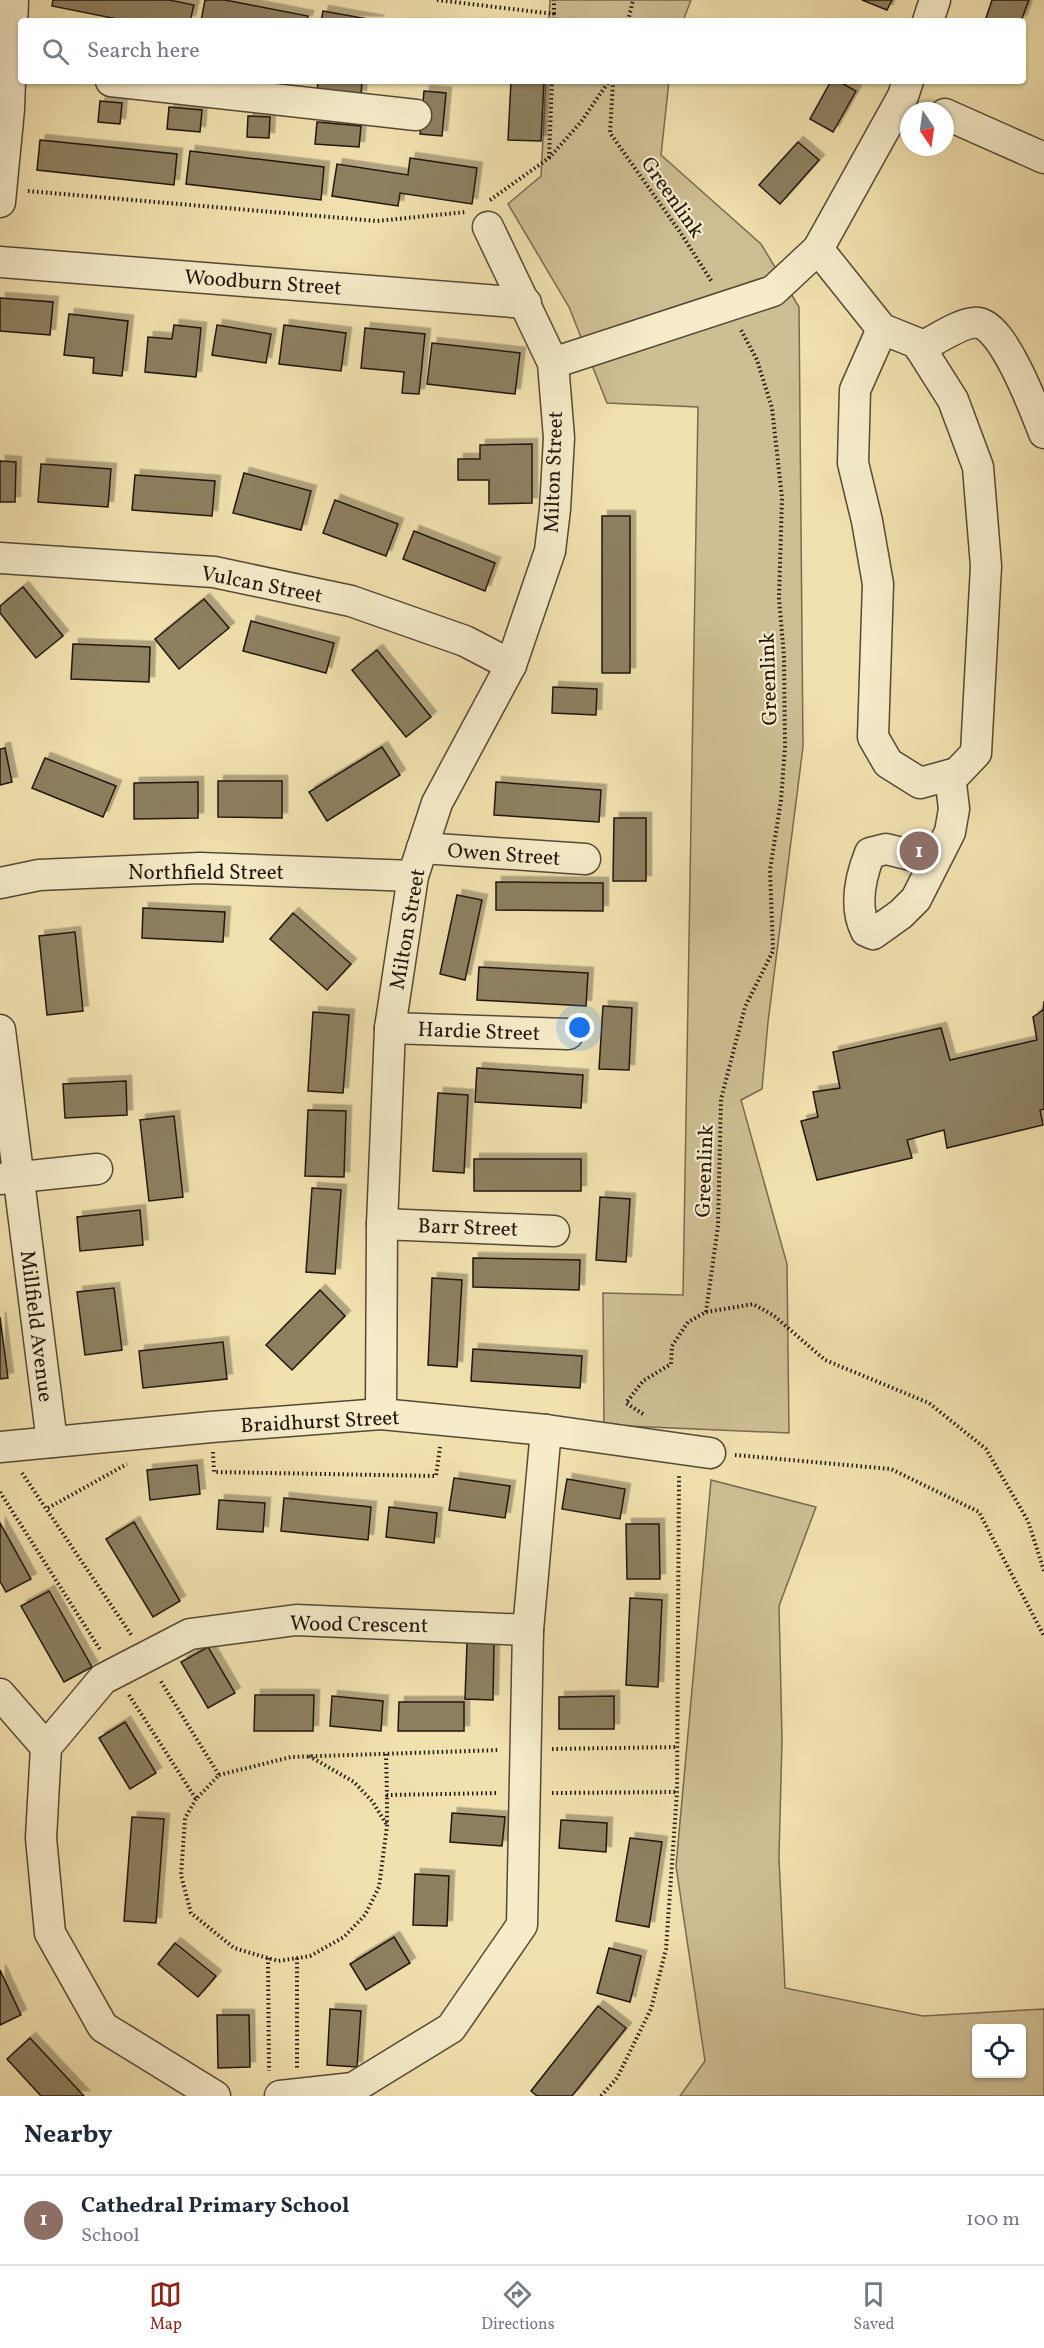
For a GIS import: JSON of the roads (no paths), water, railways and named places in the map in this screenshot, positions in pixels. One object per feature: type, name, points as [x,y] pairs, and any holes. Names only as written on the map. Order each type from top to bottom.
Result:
[{"type":"street","points":[[1,195],[16,70],[13,0]]},
{"type":"street","points":[[929,18],[935,0]]},
{"type":"street","points":[[138,84],[416,115]]},
{"type":"street","points":[[553,363],[773,291],[818,249],[906,88],[925,102]]},
{"type":"street","points":[[954,118],[1044,158]]},
{"type":"street","name":"Milton Street","points":[[381,1414],[382,1224],[390,1028],[413,876],[437,803],[511,665],[550,551],[555,509],[559,438],[553,363],[526,303],[480,219]]},
{"type":"street","points":[[818,249],[882,329],[917,343],[953,400],[978,467],[986,566],[976,753],[957,773],[920,783],[888,763],[873,737],[878,584],[867,521],[853,463],[855,390],[882,329]]},
{"type":"street","name":"Woodburn Street","points":[[0,262],[526,303]]},
{"type":"street","points":[[920,348],[967,323],[980,323],[994,331],[1026,388],[1044,433]]},
{"type":"street","name":"Vulcan Street","points":[[0,558],[214,572],[351,601],[465,641],[511,665]]},
{"type":"street","points":[[935,861],[950,832],[954,809],[950,775]]},
{"type":"street","name":"Owen Street","points":[[422,848],[585,859]]},
{"type":"street","name":"Northfield Street","points":[[0,883],[39,874],[200,868],[413,876]]},
{"type":"street","name":"Hardie Street","points":[[390,1028],[568,1034]]},
{"type":"street","name":"Millfield Avenue","points":[[0,1030],[9,1178],[52,1442]]},
{"type":"street","points":[[9,1178],[96,1169]]},
{"type":"street","name":"Barr Street","points":[[382,1224],[554,1231]]},
{"type":"street","name":"Braidhurst Street","points":[[2,1447],[211,1426],[381,1414],[546,1430],[710,1453]]},
{"type":"street","points":[[282,2090],[353,2088],[451,2028],[522,1925],[528,1630],[546,1430]]},
{"type":"street","name":"Wood Crescent","points":[[46,1747],[103,1679],[190,1634],[296,1620],[528,1630]]},
{"type":"street","points":[[0,1694],[46,1747],[41,1838],[50,1932],[103,2027],[214,2096]]},
{"type":"place","name":"Cathedral Primary School","points":[[919,851]]}]
